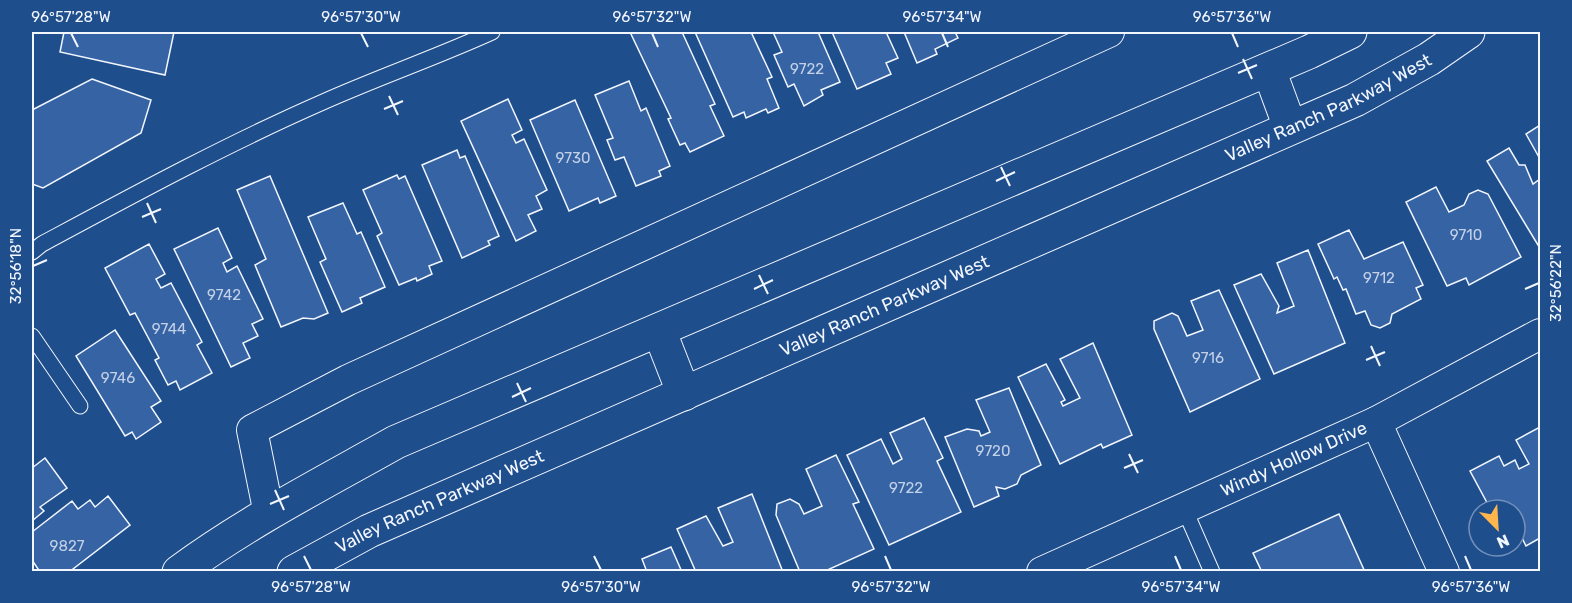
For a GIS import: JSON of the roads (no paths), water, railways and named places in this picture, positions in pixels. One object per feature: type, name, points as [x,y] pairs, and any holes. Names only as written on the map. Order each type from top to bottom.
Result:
[{"type":"main road","points":[[179,572],[201,555],[268,514],[396,442],[1269,69],[1350,32]]},
{"type":"main road","name":"Valley Ranch Parkway West","points":[[294,572],[369,531],[1355,100],[1429,59],[1468,32]]},
{"type":"main road","points":[[1269,69],[1290,127]]},
{"type":"main road","points":[[659,330],[684,394]]},
{"type":"street","points":[[268,514],[252,430],[348,380],[1108,32]]},
{"type":"street","name":"Windy Hollow Drive","points":[[1042,572],[1376,423],[1540,334]]},
{"type":"street","points":[[1376,423],[1444,572]]},
{"type":"lane","points":[[32,252],[42,244],[207,157],[324,101],[492,32]]},
{"type":"lane","points":[[32,336],[80,406]]},
{"type":"lane","points":[[1184,508],[1212,572]]}]
